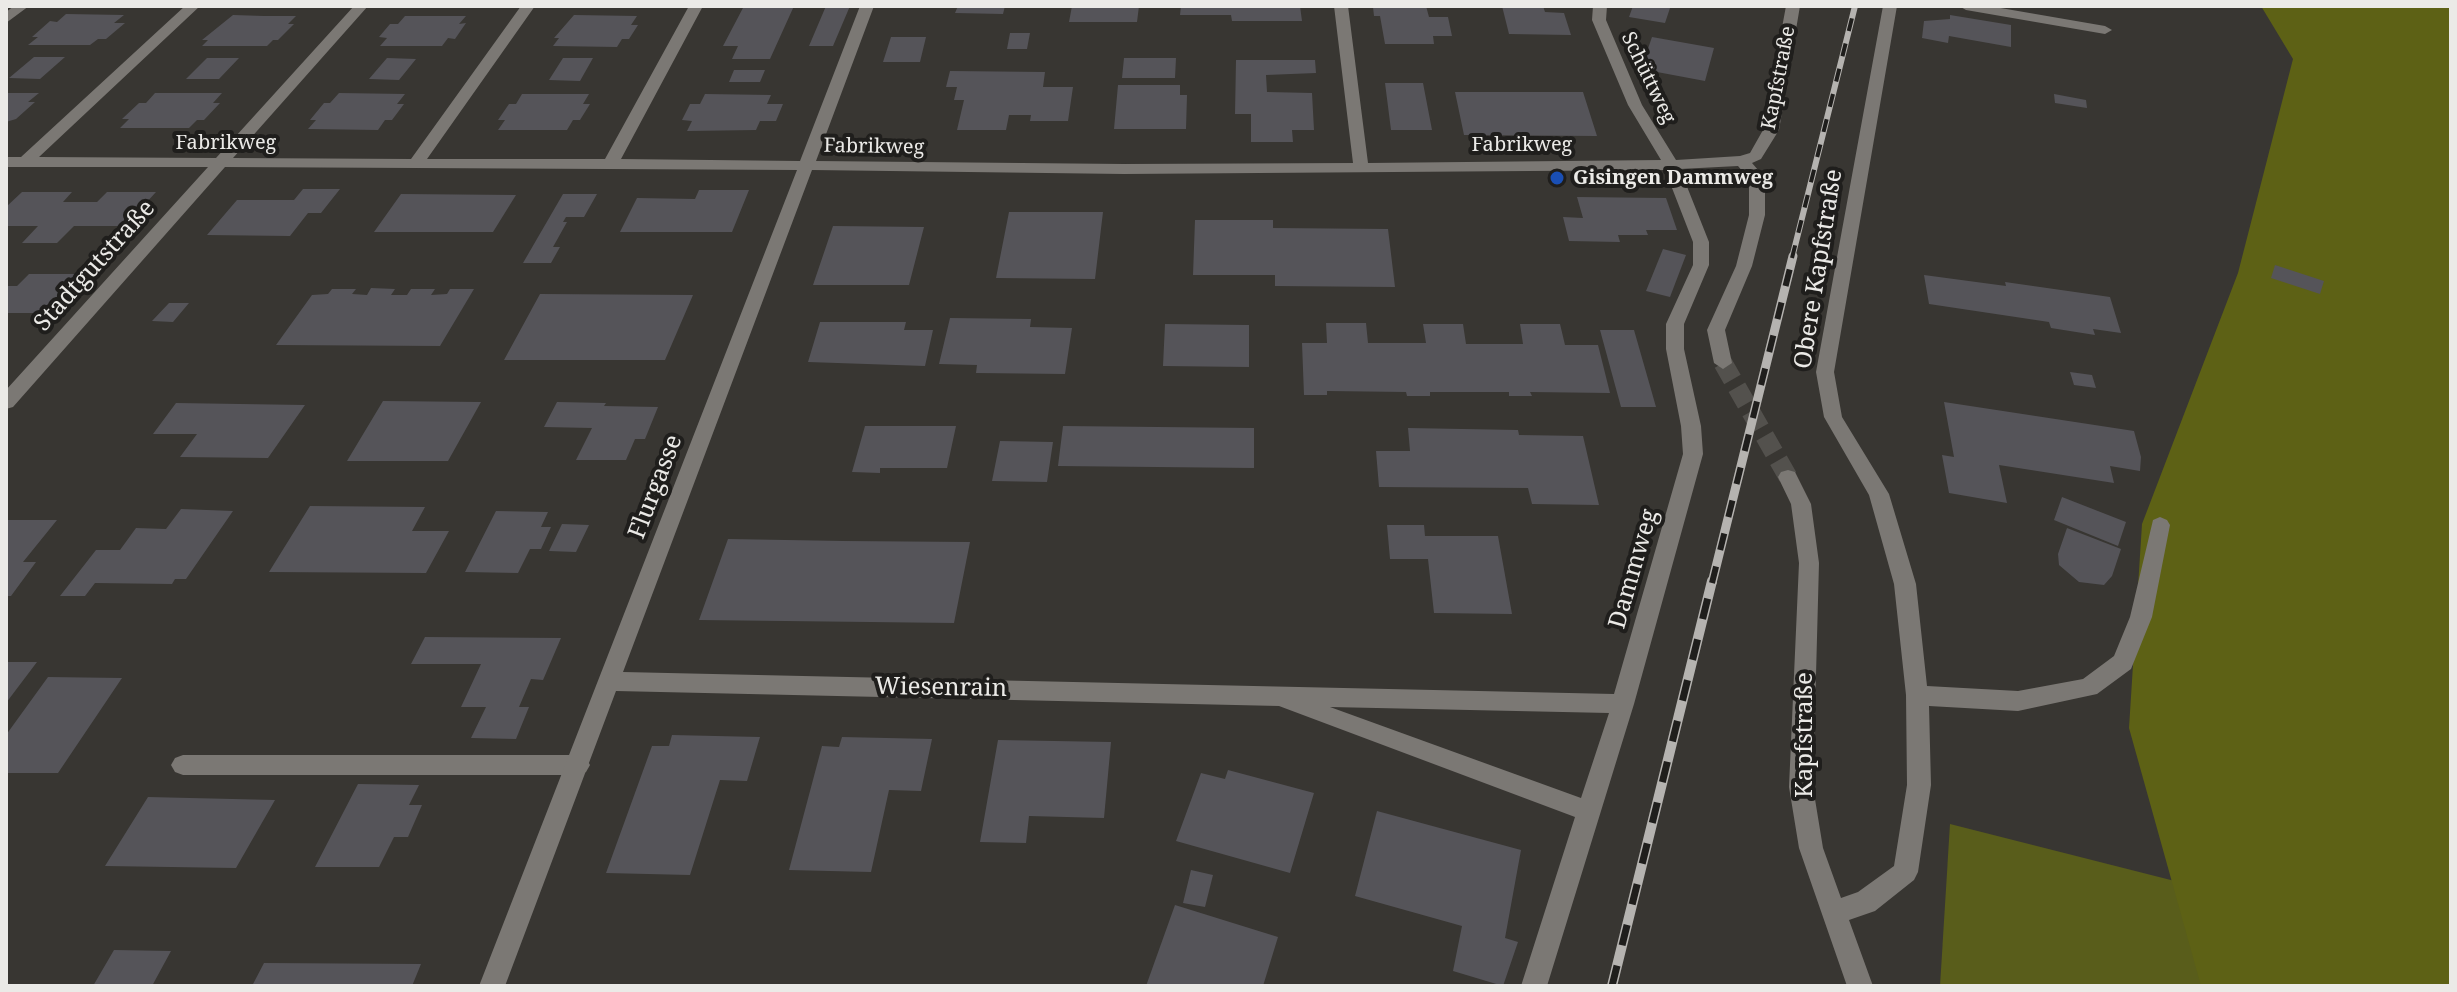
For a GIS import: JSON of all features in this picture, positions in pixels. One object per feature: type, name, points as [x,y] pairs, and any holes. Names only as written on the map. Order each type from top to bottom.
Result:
[{"type":"street","points":[[6,19],[22,6]]},
{"type":"street","points":[[25,162],[193,6]]},
{"type":"street","name":"Stadtgutstraße","points":[[6,402],[361,6]]},
{"type":"street","points":[[416,163],[528,6]]},
{"type":"street","points":[[611,163],[696,6]]},
{"type":"street","name":"Flurgasse","points":[[492,986],[867,6]]},
{"type":"street","points":[[1341,6],[1361,167]]},
{"type":"street","name":"Schüttweg","points":[[1600,6],[1599,20],[1635,105],[1671,165]]},
{"type":"street","name":"Kapfstraße","points":[[1742,161],[1756,156],[1771,130],[1793,6]]},
{"type":"street","name":"Obere Kapfstraße","points":[[1833,913],[1866,902],[1905,872],[1919,785],[1917,695],[1905,584],[1879,494],[1833,417],[1825,372],[1890,6]]},
{"type":"street","points":[[1966,6],[2105,30]]},
{"type":"street","points":[[1723,363],[1716,330],[1744,266],[1757,215],[1757,178],[1742,161]]},
{"type":"street","name":"Fabrikweg","points":[[6,162],[1361,167],[1671,165],[1742,161]]},
{"type":"street","name":"Dammweg","points":[[1534,986],[1623,704],[1693,454],[1691,426],[1675,349],[1675,324],[1701,265],[1701,242],[1671,165]]},
{"type":"street","name":"Kapfstraße","points":[[1788,477],[1801,504],[1809,563],[1801,787],[1811,848],[1860,986]]},
{"type":"street","points":[[1917,695],[1976,701],[2018,701],[2089,687],[2123,662],[2141,617],[2160,525]]},
{"type":"street","name":"Wiesenrain","points":[[610,681],[1623,704]]},
{"type":"street","name":"Wiesenrain","points":[[1272,695],[1590,812]]},
{"type":"street","points":[[183,765],[578,765]]},
{"type":"green space","points":[[1950,824],[2226,894],[2253,986],[1940,986]]},
{"type":"shaded area","points":[[2261,6],[2451,6],[2451,986],[2201,986],[2129,728],[2142,524],[2238,273],[2293,59]]},
{"type":"building","points":[[744,6],[794,6],[770,59],[732,59],[738,46],[723,46]]},
{"type":"building","points":[[826,6],[850,6],[833,46],[809,46]]},
{"type":"building","points":[[958,6],[1005,6],[1003,14],[955,13]]},
{"type":"building","points":[[1072,6],[1139,6],[1137,22],[1069,22]]},
{"type":"building","points":[[1181,6],[1300,6],[1302,21],[1232,21],[1231,15],[1180,15]]},
{"type":"building","points":[[1426,6],[1429,17],[1448,17],[1452,36],[1433,36],[1434,44],[1385,44],[1380,16],[1374,16],[1373,7]]},
{"type":"building","points":[[1502,6],[1543,6],[1545,12],[1564,13],[1571,35],[1509,34]]},
{"type":"building","points":[[1633,6],[1670,8],[1665,23],[1629,17]]},
{"type":"building","points":[[66,14],[124,15],[114,23],[125,23],[106,39],[98,39],[90,45],[28,45],[38,37],[32,37],[50,21],[57,22]]},
{"type":"building","points":[[233,15],[296,16],[288,24],[294,24],[267,46],[202,46],[208,40],[202,40]]},
{"type":"building","points":[[574,15],[637,16],[631,25],[638,25],[629,39],[622,39],[617,47],[553,46],[559,38],[554,38]]},
{"type":"building","points":[[1950,15],[2011,25],[2011,47],[1949,36],[1948,43],[1922,38],[1924,21],[1950,19]]},
{"type":"building","points":[[405,16],[466,16],[459,24],[466,23],[455,39],[448,38],[442,46],[380,46],[387,38],[379,37],[390,24],[398,24]]},
{"type":"building","points":[[1010,33],[1030,33],[1027,49],[1007,49]]},
{"type":"building","points":[[891,37],[926,37],[920,62],[883,62]]},
{"type":"building","points":[[1652,37],[1714,48],[1705,81],[1641,69]]},
{"type":"building","points":[[34,57],[65,57],[40,79],[9,78]]},
{"type":"building","points":[[207,58],[239,58],[219,79],[186,79]]},
{"type":"building","points":[[387,58],[416,59],[399,80],[369,79]]},
{"type":"building","points":[[563,58],[593,58],[580,81],[549,80]]},
{"type":"building","points":[[1124,58],[1176,58],[1175,78],[1122,78]]},
{"type":"building","points":[[1236,60],[1315,60],[1316,73],[1266,75],[1267,92],[1312,93],[1314,130],[1292,130],[1293,142],[1251,142],[1251,114],[1235,114]]},
{"type":"building","points":[[734,70],[765,70],[760,82],[729,82]]},
{"type":"building","points":[[950,71],[1045,72],[1043,87],[1073,87],[1068,121],[1030,121],[1031,115],[1009,115],[1006,130],[957,130],[964,100],[954,100],[957,87],[946,87]]},
{"type":"building","points":[[1385,83],[1423,83],[1432,130],[1391,130]]},
{"type":"building","points":[[1118,85],[1180,85],[1180,95],[1187,95],[1186,129],[1114,129]]},
{"type":"building","points":[[1455,92],[1583,92],[1597,136],[1464,135]]},
{"type":"building","points":[[6,93],[39,93],[28,102],[35,102],[16,119],[6,122]]},
{"type":"building","points":[[155,93],[222,93],[213,103],[220,103],[204,120],[197,120],[189,128],[120,128],[129,119],[122,119]]},
{"type":"building","points":[[339,93],[405,94],[397,104],[404,104],[392,120],[385,120],[378,130],[308,129],[316,120],[310,120],[324,103],[330,103]]},
{"type":"building","points":[[522,94],[589,94],[583,104],[590,104],[580,120],[573,120],[567,130],[498,130],[505,120],[498,120],[509,104],[516,104]]},
{"type":"building","points":[[705,94],[771,95],[767,104],[783,104],[776,121],[760,121],[756,130],[687,131],[692,121],[682,120],[690,104],[700,104]]},
{"type":"building","points":[[2054,94],[2086,100],[2087,108],[2055,103]]},
{"type":"building","points":[[303,189],[340,189],[321,213],[308,213],[290,236],[207,235],[237,200],[294,200]]},
{"type":"building","points":[[699,190],[749,190],[732,232],[620,232],[637,198],[695,199]]},
{"type":"building","points":[[22,192],[72,192],[63,202],[97,202],[107,192],[156,192],[125,226],[74,226],[57,243],[22,243],[38,226],[6,226],[6,207]]},
{"type":"building","points":[[401,194],[516,195],[493,232],[374,232]]},
{"type":"building","points":[[563,194],[597,194],[584,217],[566,217],[563,222],[567,222],[553,247],[560,247],[551,263],[523,263]]},
{"type":"building","points":[[1577,197],[1666,198],[1677,230],[1646,230],[1648,235],[1618,235],[1620,242],[1569,241],[1563,217],[1583,218]]},
{"type":"building","points":[[1009,212],[1103,212],[1095,279],[996,278]]},
{"type":"building","points":[[1195,220],[1273,220],[1273,228],[1388,229],[1395,287],[1275,286],[1275,275],[1193,275]]},
{"type":"building","points":[[833,226],[924,227],[909,285],[813,285]]},
{"type":"building","points":[[1663,249],[1686,255],[1670,297],[1646,291]]},
{"type":"building","points":[[2275,265],[2324,281],[2320,294],[2271,278]]},
{"type":"building","points":[[29,274],[79,274],[42,313],[6,313],[6,286],[17,286]]},
{"type":"building","points":[[1924,275],[2006,286],[2005,282],[2110,297],[2121,333],[2093,329],[2095,335],[2051,328],[2049,322],[1929,304]]},
{"type":"building","points":[[371,288],[395,289],[391,295],[407,295],[411,289],[435,289],[431,295],[447,294],[450,289],[474,289],[440,346],[276,345],[312,295],[328,294],[332,289],[356,289],[352,294],[367,295]]},
{"type":"building","points":[[540,294],[693,295],[665,360],[504,360]]},
{"type":"building","points":[[169,303],[189,303],[173,322],[152,321]]},
{"type":"building","points":[[950,318],[1031,319],[1030,327],[1072,328],[1065,374],[976,373],[977,365],[939,364]]},
{"type":"building","points":[[820,322],[906,322],[904,330],[933,330],[925,366],[808,362]]},
{"type":"building","points":[[1326,323],[1366,323],[1368,343],[1426,343],[1423,324],[1463,324],[1466,344],[1523,344],[1520,324],[1560,324],[1565,345],[1598,345],[1610,393],[1530,392],[1532,396],[1509,396],[1509,392],[1430,392],[1430,396],[1407,396],[1406,392],[1327,391],[1327,395],[1304,395],[1302,343],[1327,343]]},
{"type":"building","points":[[1165,324],[1249,325],[1249,367],[1163,366]]},
{"type":"building","points":[[1600,330],[1634,330],[1656,407],[1621,407]]},
{"type":"building","points":[[2070,372],[2092,375],[2096,388],[2074,385]]},
{"type":"building","points":[[383,401],[481,402],[448,461],[347,461]]},
{"type":"building","points":[[557,402],[658,407],[645,439],[635,439],[626,460],[576,460],[592,428],[544,427]]},
{"type":"building","points":[[1944,402],[2134,431],[2141,457],[2140,471],[2110,466],[2114,483],[1999,465],[2007,503],[1949,493],[1942,455],[1954,457]]},
{"type":"building","points":[[176,403],[305,405],[268,458],[180,457],[197,434],[153,434]]},
{"type":"building","points":[[865,426],[956,426],[947,468],[880,468],[880,473],[852,472]]},
{"type":"building","points":[[1063,426],[1254,428],[1254,468],[1058,466]]},
{"type":"building","points":[[1408,428],[1518,430],[1519,435],[1583,436],[1599,505],[1532,504],[1528,488],[1379,487],[1376,451],[1410,451]]},
{"type":"building","points":[[1000,441],[1053,442],[1047,482],[992,481]]},
{"type":"building","points":[[2062,497],[2126,522],[2118,546],[2054,520]]},
{"type":"building","points":[[310,506],[425,507],[412,531],[449,531],[426,573],[269,572]]},
{"type":"building","points":[[181,509],[233,511],[186,579],[175,579],[172,584],[95,583],[85,596],[60,596],[96,550],[120,550],[136,528],[166,529]]},
{"type":"building","points":[[496,511],[548,512],[541,527],[551,527],[541,549],[530,549],[518,573],[465,572]]},
{"type":"building","points":[[6,520],[57,520],[23,562],[36,562],[11,596],[6,596]]},
{"type":"building","points":[[562,524],[589,525],[576,552],[549,551]]},
{"type":"building","points":[[1387,525],[1424,525],[1425,536],[1498,536],[1512,614],[1434,613],[1428,559],[1390,559]]},
{"type":"building","points":[[2067,528],[2121,549],[2112,576],[2104,585],[2079,582],[2059,565],[2058,554]]},
{"type":"building","points":[[728,539],[970,542],[954,623],[699,620]]},
{"type":"building","points":[[425,637],[561,638],[543,680],[531,679],[519,707],[529,707],[516,739],[471,738],[486,707],[461,707],[481,664],[411,664]]},
{"type":"building","points":[[6,662],[37,662],[6,703]]},
{"type":"building","points":[[48,677],[122,678],[58,773],[6,773],[6,735]]},
{"type":"building","points":[[672,735],[760,737],[747,781],[720,780],[690,875],[606,873],[652,746],[669,746]]},
{"type":"building","points":[[842,737],[932,739],[921,791],[889,790],[871,872],[789,870],[822,746],[839,747]]},
{"type":"building","points":[[998,740],[1111,742],[1104,818],[1029,816],[1026,843],[980,842]]},
{"type":"building","points":[[1228,770],[1314,793],[1290,873],[1176,841],[1201,773],[1225,779]]},
{"type":"building","points":[[358,784],[419,785],[409,805],[422,805],[408,837],[394,837],[379,867],[315,867]]},
{"type":"building","points":[[148,797],[275,800],[236,868],[105,866]]},
{"type":"building","points":[[1377,811],[1521,850],[1505,938],[1518,942],[1503,986],[1453,971],[1462,926],[1355,896]]},
{"type":"building","points":[[1191,870],[1213,875],[1205,907],[1183,903]]},
{"type":"building","points":[[1175,905],[1278,937],[1263,986],[1146,986]]},
{"type":"building","points":[[114,950],[171,951],[152,986],[93,986]]},
{"type":"building","points":[[264,963],[421,964],[412,986],[252,986]]},
{"type":"tunnel","points":[[1723,363],[1788,477]]},
{"type":"railway","points":[[1792,258],[1855,6]]},
{"type":"railway","points":[[1712,583],[1793,256]]},
{"type":"railway","points":[[1612,986],[1712,581]]},
{"type":"place","name":"Gisingen Dammweg","points":[[1557,178]]}]
